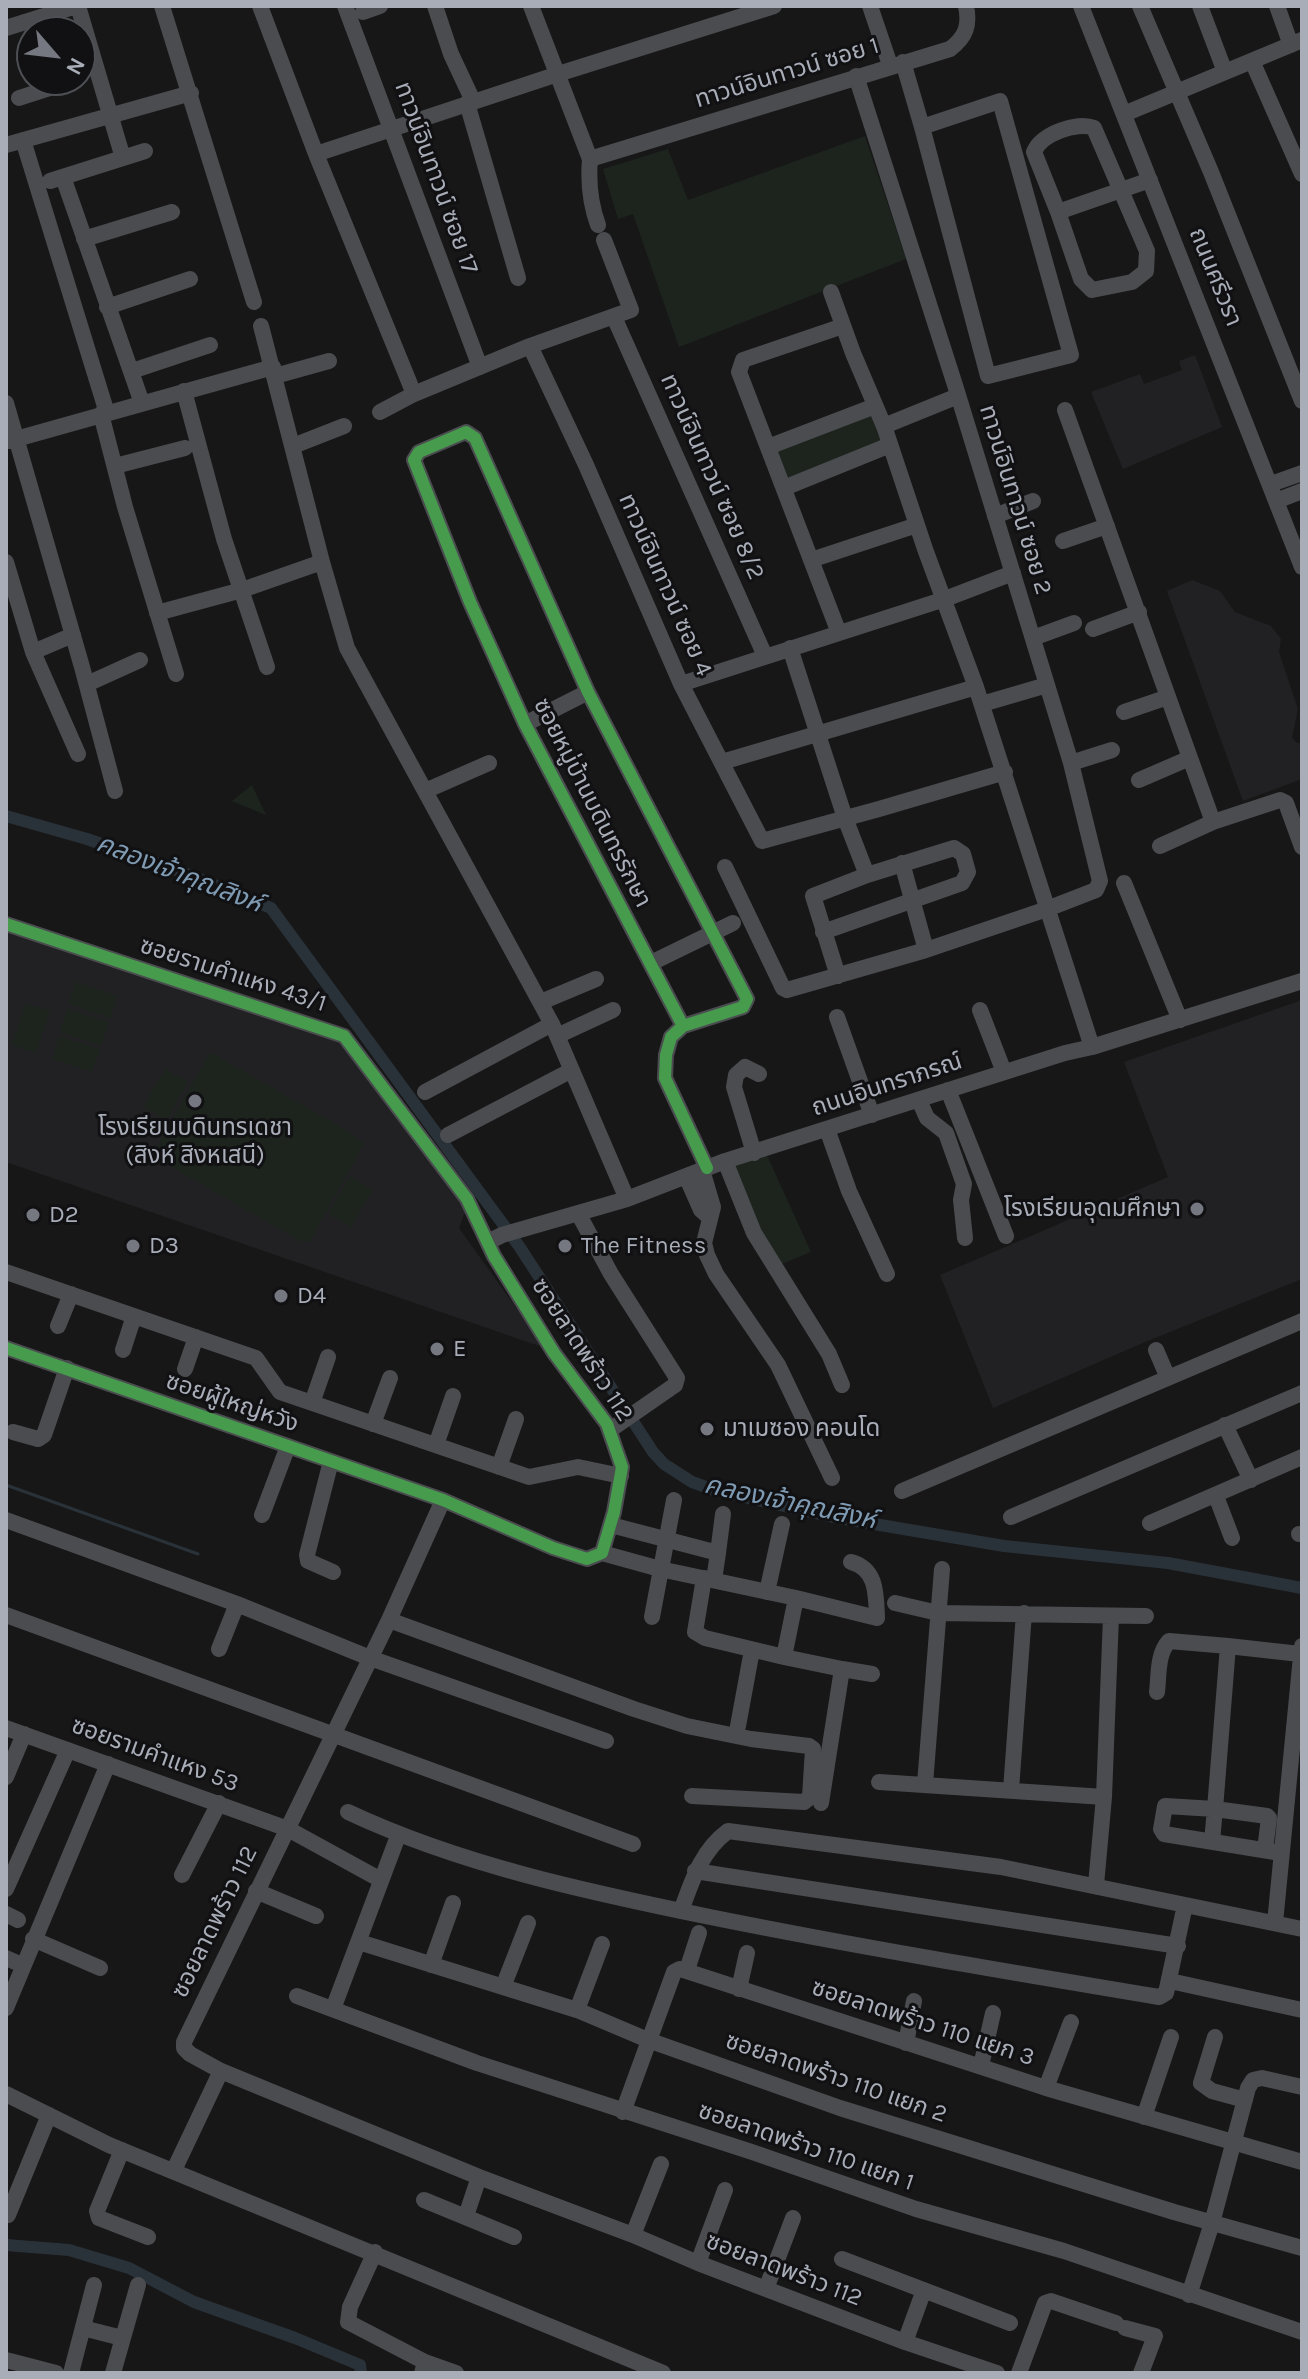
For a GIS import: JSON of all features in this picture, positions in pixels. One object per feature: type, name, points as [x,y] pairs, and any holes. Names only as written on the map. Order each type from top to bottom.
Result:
[{"type":"street","points":[[6,28],[77,6],[123,158]]},
{"type":"street","points":[[162,6],[254,302]]},
{"type":"street","points":[[260,6],[316,154],[414,394]]},
{"type":"street","name":"ทาวน์อินทาวน์ ซอย 17","points":[[345,6],[480,367]]},
{"type":"street","points":[[363,12],[380,6]]},
{"type":"street","points":[[435,6],[470,102],[518,278]]},
{"type":"street","points":[[380,412],[414,394],[530,346],[631,310],[592,207],[588,179],[590,159],[531,6]]},
{"type":"street","points":[[316,154],[774,6]]},
{"type":"street","points":[[870,6],[922,127],[988,376],[1071,355],[1000,101],[922,127]]},
{"type":"street","name":"ทาวน์อินทาวน์ ซอย 1","points":[[590,159],[950,49],[964,39],[966,6]]},
{"type":"street","name":"ถนนศรีวรา","points":[[1081,6],[1302,567]]},
{"type":"street","points":[[1140,6],[1298,381],[1302,401]]},
{"type":"street","points":[[1200,6],[1225,72]]},
{"type":"street","points":[[1124,114],[1299,44],[1277,6]]},
{"type":"street","points":[[1252,61],[1302,174]]},
{"type":"street","name":"ทาวน์อินทาวน์ ซอย 2","points":[[725,867],[783,988],[792,991],[1047,909],[1096,890],[1100,881],[1071,763],[856,76]]},
{"type":"street","points":[[6,145],[191,93]]},
{"type":"street","points":[[19,98],[25,96]]},
{"type":"street","points":[[1078,125],[1094,128],[1119,191],[1147,251],[1146,271],[1132,282],[1092,290],[1081,279],[1034,152],[1042,140],[1078,125]]},
{"type":"street","points":[[23,140],[176,674]]},
{"type":"street","points":[[142,403],[84,239],[56,179],[145,151]]},
{"type":"street","points":[[1058,212],[1150,180]]},
{"type":"street","points":[[84,239],[172,212]]},
{"type":"street","points":[[107,307],[190,279]]},
{"type":"street","points":[[831,292],[884,426],[982,704],[1092,1047]]},
{"type":"street","name":"ทาวน์อินทาวน์ ซอย 8/2","points":[[614,317],[765,656]]},
{"type":"street","points":[[261,326],[347,648],[541,1002],[627,1199]]},
{"type":"street","points":[[839,633],[739,372],[743,360],[843,326]]},
{"type":"street","points":[[132,371],[210,345]]},
{"type":"street","name":"ทาวน์อินทาวน์ ซอย 4","points":[[530,346],[586,465],[681,684],[762,841],[845,818]]},
{"type":"street","points":[[11,440],[184,391],[329,361]]},
{"type":"street","points":[[184,391],[224,539],[267,667]]},
{"type":"street","points":[[884,426],[958,396]]},
{"type":"street","points":[[6,403],[11,440],[73,635],[115,791]]},
{"type":"street","points":[[768,447],[875,406]]},
{"type":"street","points":[[1065,410],[1213,822]]},
{"type":"street","points":[[293,446],[344,426]]},
{"type":"street","name":"ซอยหมู่บ้านบดินทรรักษา","points":[[588,692],[472,434],[466,432],[419,452],[414,460],[470,602],[525,724],[683,1026]]},
{"type":"street","points":[[784,488],[890,445]]},
{"type":"street","points":[[115,466],[185,448]]},
{"type":"street","points":[[1271,484],[1302,473]]},
{"type":"street","points":[[1276,501],[1302,491]]},
{"type":"street","points":[[995,516],[1033,501]]},
{"type":"street","points":[[811,560],[917,525]]},
{"type":"street","points":[[1063,541],[1107,526]]},
{"type":"street","points":[[6,562],[33,652],[78,754]]},
{"type":"street","points":[[157,613],[242,590],[322,562]]},
{"type":"street","points":[[681,684],[945,599],[1013,573]]},
{"type":"street","points":[[1093,629],[1139,612]]},
{"type":"street","points":[[1033,638],[1074,623]]},
{"type":"street","points":[[33,652],[73,635]]},
{"type":"street","points":[[790,648],[845,818],[867,875]]},
{"type":"street","points":[[87,684],[140,660]]},
{"type":"street","points":[[982,704],[1047,685]]},
{"type":"street","points":[[722,762],[976,687]]},
{"type":"street","points":[[525,724],[588,692],[747,999],[743,1007],[683,1026],[671,1037],[665,1078],[698,1172],[701,1210],[709,1217],[704,1243],[707,1255],[778,1365],[832,1478]]},
{"type":"street","points":[[1124,712],[1168,697]]},
{"type":"street","points":[[1071,763],[1112,750]]},
{"type":"street","points":[[1139,780],[1190,758]]},
{"type":"street","points":[[425,791],[489,763]]},
{"type":"street","points":[[845,818],[1005,772]]},
{"type":"street","points":[[1160,846],[1213,822],[1280,800],[1286,803],[1302,847]]},
{"type":"street","points":[[823,932],[962,883],[968,872],[963,854],[954,848],[814,894],[813,900],[823,932],[838,976]]},
{"type":"street","points":[[902,863],[926,950]]},
{"type":"street","points":[[1124,883],[1180,1020]]},
{"type":"street","points":[[651,963],[733,923]]},
{"type":"street","name":"ซอยรามคำแหง 43/1","points":[[6,924],[344,1036],[495,1238]]},
{"type":"street","points":[[541,1002],[596,979]]},
{"type":"street","name":"ถนนอินทราภรณ์","points":[[495,1238],[627,1199],[725,1161],[1004,1072],[1302,981]]},
{"type":"street","points":[[425,1092],[554,1030],[613,1010]]},
{"type":"street","points":[[980,1010],[1004,1072]]},
{"type":"street","points":[[837,1017],[872,1115]]},
{"type":"street","points":[[754,1153],[734,1087],[736,1075],[745,1067],[759,1074]]},
{"type":"street","points":[[448,1135],[570,1071]]},
{"type":"street","points":[[948,1090],[1006,1236]]},
{"type":"street","points":[[919,1100],[927,1118],[946,1133],[964,1184],[961,1200],[965,1238]]},
{"type":"street","points":[[827,1129],[849,1191],[887,1274]]},
{"type":"street","points":[[725,1161],[754,1233],[829,1354],[842,1385]]},
{"type":"street","points":[[578,1213],[611,1274],[677,1378],[675,1385],[616,1426]]},
{"type":"street","name":"ซอยลาดพร้าว 112","points":[[495,1238],[554,1353],[616,1426],[622,1467],[611,1525],[602,1553]]},
{"type":"street","points":[[7,1276],[71,1294],[256,1358],[280,1392],[529,1477],[578,1467],[621,1476]]},
{"type":"street","points":[[58,1326],[71,1294]]},
{"type":"street","points":[[123,1350],[134,1316]]},
{"type":"street","points":[[902,1491],[1302,1321]]},
{"type":"street","points":[[185,1369],[196,1337]]},
{"type":"street","name":"ซอยผู้ใหญ่หวัง","points":[[6,1348],[443,1500]]},
{"type":"street","points":[[1156,1350],[1168,1378]]},
{"type":"street","points":[[312,1403],[328,1357]]},
{"type":"street","points":[[13,1432],[27,1438],[38,1439],[44,1435],[67,1368]]},
{"type":"street","points":[[373,1424],[390,1378]]},
{"type":"street","points":[[1011,1517],[1302,1393]]},
{"type":"street","points":[[436,1445],[453,1396]]},
{"type":"street","points":[[499,1467],[516,1419]]},
{"type":"street","points":[[1225,1425],[1251,1480]]},
{"type":"street","points":[[262,1515],[288,1446]]},
{"type":"street","points":[[1150,1523],[1302,1457]]},
{"type":"street","points":[[331,1461],[307,1555],[308,1561],[333,1572]]},
{"type":"street","points":[[1216,1496],[1232,1538]]},
{"type":"street","points":[[443,1500],[587,1559],[602,1553],[877,1618],[870,1572],[863,1565],[851,1562]]},
{"type":"street","name":"ซอยลาดพร้าว 112","points":[[443,1500],[389,1620],[184,2042],[184,2048],[221,2071],[479,2177],[905,2342],[997,2373]]},
{"type":"street","points":[[652,1617],[674,1500]]},
{"type":"street","points":[[723,1514],[718,1553],[695,1632],[705,1638],[752,1650],[872,1674]]},
{"type":"street","points":[[6,1520],[237,1604],[370,1658],[606,1741]]},
{"type":"street","points":[[767,1592],[782,1524]]},
{"type":"street","points":[[611,1525],[718,1553]]},
{"type":"street","points":[[925,1784],[942,1569]]},
{"type":"street","points":[[784,1657],[796,1598]]},
{"type":"street","points":[[895,1603],[938,1613],[1146,1616]]},
{"type":"street","points":[[219,1649],[237,1604]]},
{"type":"street","points":[[1011,1790],[1024,1613]]},
{"type":"street","points":[[6,1615],[633,1844]]},
{"type":"street","points":[[1096,1885],[1104,1797],[1111,1616]]},
{"type":"street","points":[[389,1620],[687,1726],[813,1749],[810,1797],[804,1802],[692,1796]]},
{"type":"street","points":[[1157,1692],[1163,1647],[1169,1641],[1301,1650],[1273,1852]]},
{"type":"street","points":[[1212,1841],[1228,1646]]},
{"type":"street","points":[[738,1726],[752,1650]]},
{"type":"street","points":[[821,1803],[842,1669]]},
{"type":"street","name":"ซอยรามคำแหง 53","points":[[6,1728],[288,1829],[381,1880]]},
{"type":"street","points":[[6,1777],[24,1734]]},
{"type":"street","points":[[6,1889],[68,1750]]},
{"type":"street","points":[[6,2008],[14,1962],[33,1939],[108,1764]]},
{"type":"street","points":[[879,1782],[1104,1797]]},
{"type":"street","points":[[182,1875],[219,1803]]},
{"type":"street","points":[[1273,1852],[1164,1834],[1161,1829],[1165,1806],[1268,1816],[1273,1852],[1275,1923]]},
{"type":"street","points":[[348,1812],[398,1836],[498,1867],[681,1911],[813,1938],[1159,1997],[1166,1993],[1170,1981],[1185,1905]]},
{"type":"street","points":[[681,1911],[695,1871],[710,1847],[728,1831],[830,1846],[909,1853],[1096,1885],[1302,1929]]},
{"type":"street","points":[[333,2009],[398,1836]]},
{"type":"street","points":[[695,1871],[1178,1946]]},
{"type":"street","points":[[256,1891],[316,1916]]},
{"type":"street","points":[[431,1965],[453,1903]]},
{"type":"street","points":[[503,1987],[528,1923]]},
{"type":"street","points":[[623,2112],[674,1972],[687,1970],[699,1933]]},
{"type":"street","points":[[33,1939],[100,1968]]},
{"type":"street","name":"ซอยลาดพร้าว 110 แยก 2","points":[[359,1942],[577,2010],[648,2040],[840,2108],[1302,2248]]},
{"type":"street","points":[[577,2010],[602,1944]]},
{"type":"street","points":[[739,1989],[747,1953]]},
{"type":"street","name":"ซอยลาดพร้าว 110 แยก 3","points":[[687,1970],[1046,2088],[1302,2162]]},
{"type":"street","points":[[1170,1981],[1302,2010]]},
{"type":"street","name":"ซอยลาดพร้าว 110 แยก 1","points":[[297,1996],[477,2063],[623,2112],[752,2152],[916,2209],[1064,2251],[1302,2332]]},
{"type":"street","points":[[906,2043],[914,2001]]},
{"type":"street","points":[[981,2066],[993,2013]]},
{"type":"street","points":[[1046,2088],[1071,2022]]},
{"type":"street","points":[[1144,2117],[1171,2037]]},
{"type":"street","points":[[1215,2037],[1201,2083],[1212,2091],[1245,2100]]},
{"type":"street","points":[[174,2170],[221,2071]]},
{"type":"street","points":[[1189,2295],[1253,2080],[1262,2078],[1302,2087]]},
{"type":"street","points":[[6,2094],[122,2150],[663,2373]]},
{"type":"street","points":[[8,2215],[49,2115]]},
{"type":"street","points":[[122,2150],[97,2211],[99,2218],[148,2237]]},
{"type":"street","points":[[633,2235],[661,2164]]},
{"type":"street","points":[[466,2216],[479,2177]]},
{"type":"street","points":[[698,2263],[725,2190]]},
{"type":"street","points":[[424,2200],[514,2237]]},
{"type":"street","points":[[766,2289],[793,2218]]},
{"type":"street","points":[[375,2252],[350,2307],[348,2322],[423,2368],[456,2373]]},
{"type":"street","points":[[842,2259],[1010,2323]]},
{"type":"street","points":[[71,2373],[94,2285]]},
{"type":"street","points":[[113,2373],[138,2285]]},
{"type":"street","points":[[905,2342],[924,2290]]},
{"type":"street","points":[[1019,2373],[1045,2303],[1051,2301],[1155,2336],[1141,2373]]},
{"type":"street","points":[[83,2328],[122,2338]]},
{"type":"street","points":[[6,2360],[56,2373]]},
{"type":"shaded area","points":[[865,136],[906,259],[679,347],[633,214],[618,219],[603,169],[668,149],[688,200]]},
{"type":"shaded area","points":[[1195,355],[1222,427],[1123,469],[1091,392],[1140,374],[1144,384],[1182,370],[1179,361]]},
{"type":"shaded area","points":[[876,411],[888,443],[784,483],[771,450]]},
{"type":"shaded area","points":[[1192,580],[1220,591],[1235,612],[1271,626],[1281,639],[1279,652],[1298,709],[1292,738],[1302,743],[1302,779],[1243,801],[1167,591]]},
{"type":"shaded area","points":[[252,785],[266,815],[232,801]]},
{"type":"shaded area","name":"โรงเรียนบดินทรเดชา (สิงห์ สิงหเสนี)","points":[[6,931],[337,1040],[466,1209],[459,1228],[545,1348],[6,1162]]},
{"type":"shaded area","points":[[76,982],[118,996],[110,1018],[68,1004]]},
{"type":"shaded area","name":"โรงเรียนอุดมศึกษา","points":[[1302,1000],[1302,1279],[993,1408],[940,1275],[1168,1177],[1124,1062]]},
{"type":"shaded area","points":[[26,1003],[50,1011],[36,1053],[12,1045]]},
{"type":"shaded area","points":[[67,1009],[109,1022],[101,1046],[60,1032]]},
{"type":"shaded area","points":[[59,1036],[100,1049],[92,1072],[52,1059]]},
{"type":"shaded area","points":[[212,1053],[351,1133],[364,1144],[309,1243],[300,1241],[156,1158],[154,1151]]},
{"type":"shaded area","points":[[165,1069],[188,1082],[167,1120],[143,1107]]},
{"type":"shaded area","points":[[765,1151],[811,1252],[772,1268],[725,1162]]},
{"type":"shaded area","points":[[350,1176],[373,1190],[351,1227],[328,1214]]},
{"type":"waterway","name":"คลองเจ้าคุณสิงห์","points":[[6,816],[87,839],[182,872],[271,908],[519,1246],[653,1452],[664,1464],[692,1482],[717,1491],[833,1517],[1004,1546],[1168,1563],[1302,1588]]},
{"type":"waterway","points":[[6,1485],[198,1554]]},
{"type":"waterway","points":[[6,2245],[69,2250],[129,2268],[194,2302],[360,2365],[361,2373]]},
{"type":"cycle path","points":[[683,1026],[743,1007],[747,999],[588,692],[475,438],[466,432],[419,452],[414,460],[470,602],[525,724],[683,1026],[671,1037],[665,1078],[707,1168]]},
{"type":"cycle path","points":[[6,924],[344,1036],[467,1199],[494,1256],[554,1353],[607,1424],[622,1467],[614,1512],[602,1553],[587,1559],[553,1548],[443,1500],[6,1348]]},
{"type":"place","name":"โรงเรียนบดินทรเดชา (สิงห์ สิงหเสนี)","points":[[195,1101]]},
{"type":"place","name":"โรงเรียนอุดมศึกษา","points":[[1197,1209]]},
{"type":"place","name":"D2","points":[[33,1215]]},
{"type":"place","name":"D3","points":[[133,1246]]},
{"type":"place","name":"The Fitness","points":[[565,1246]]},
{"type":"place","name":"D4","points":[[281,1296]]},
{"type":"place","name":"E","points":[[437,1349]]},
{"type":"place","name":"มาเมซอง คอนโด","points":[[707,1429]]}]
